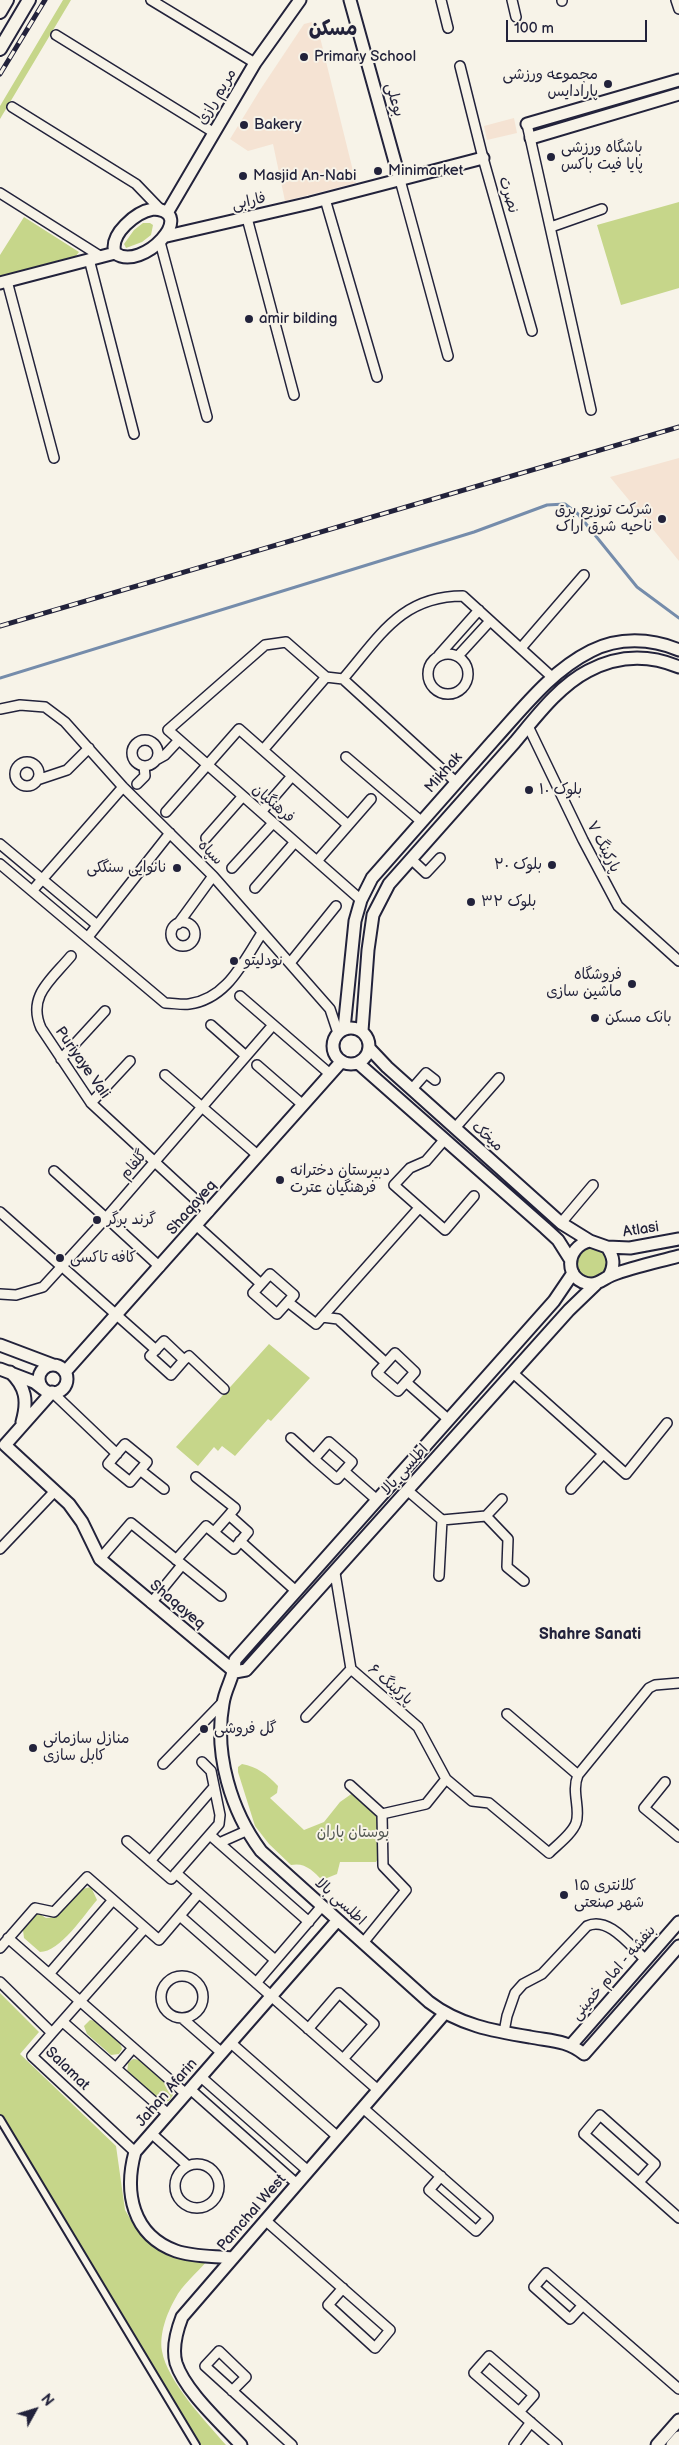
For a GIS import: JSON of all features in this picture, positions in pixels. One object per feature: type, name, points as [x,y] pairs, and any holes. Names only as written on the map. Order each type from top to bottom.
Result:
[{"type":"main road","points":[[0,12],[7,0]]},
{"type":"main road","points":[[0,49],[29,0]]},
{"type":"street","points":[[151,0],[255,63]]},
{"type":"street","name":"مریم رازی","points":[[164,211],[255,63],[300,0]]},
{"type":"street","name":"بوعلی","points":[[350,0],[400,180]]},
{"type":"street","points":[[441,0],[448,28]]},
{"type":"street","points":[[512,0],[516,17]]},
{"type":"street","points":[[676,0],[679,8]]},
{"type":"street","points":[[56,35],[213,132]]},
{"type":"street","name":"نصرت","points":[[460,66],[483,158],[532,331]]},
{"type":"street","points":[[592,410],[527,124],[679,80]]},
{"type":"street","points":[[531,138],[679,94]]},
{"type":"street","points":[[12,107],[136,184],[164,211],[171,223],[163,239],[207,417]]},
{"type":"street","name":"فارابی","points":[[115,252],[121,256],[129,257],[163,239],[483,158]]},
{"type":"street","points":[[400,180],[448,356]]},
{"type":"street","points":[[0,193],[95,258],[134,434]]},
{"type":"street","points":[[325,199],[377,377]]},
{"type":"street","points":[[551,227],[602,209]]},
{"type":"street","points":[[54,458],[4,282],[115,252],[114,239],[130,222],[146,210],[164,211]]},
{"type":"street","points":[[247,218],[294,395]]},
{"type":"street","points":[[520,648],[584,575]]},
{"type":"street","points":[[342,679],[396,617],[420,602],[446,596],[464,596],[490,622],[552,677]]},
{"type":"street","points":[[438,656],[451,654],[458,656],[467,666],[468,679],[460,690],[448,695],[436,691],[428,680],[428,666],[479,610]]},
{"type":"street","points":[[458,656],[490,622]]},
{"type":"street","name":"Mikhak","points":[[341,1031],[355,921],[361,900],[372,878],[456,782],[552,677],[579,658],[609,644],[647,640],[679,650]]},
{"type":"street","name":"فرهنگیان","points":[[326,677],[286,642],[265,645],[168,730],[361,900]]},
{"type":"street","points":[[362,1031],[368,945],[373,915],[389,884],[528,726],[568,685],[587,671],[607,663],[637,657],[662,660],[679,667]]},
{"type":"street","points":[[263,750],[326,677],[342,679],[456,782]]},
{"type":"street","name":"سپاه","points":[[0,709],[20,705],[45,707],[66,722],[123,787],[213,876],[330,1009],[341,1031]]},
{"type":"street","name":"پارکینگ ۷","points":[[528,726],[583,840],[618,906],[679,961]]},
{"type":"street","points":[[166,812],[239,729],[348,825]]},
{"type":"street","points":[[156,760],[158,752],[154,744],[147,740],[139,742],[133,748],[132,756],[137,763],[144,766],[156,760],[165,755],[179,740]]},
{"type":"street","points":[[37,780],[67,770],[89,748]]},
{"type":"street","points":[[346,757],[422,822]]},
{"type":"street","points":[[137,784],[144,776],[144,766]]},
{"type":"street","points":[[261,812],[292,776]]},
{"type":"street","points":[[32,891],[123,787]]},
{"type":"street","points":[[206,838],[243,796]]},
{"type":"street","points":[[317,861],[371,799]]},
{"type":"street","points":[[232,868],[273,823]]},
{"type":"street","points":[[88,937],[170,833]]},
{"type":"street","points":[[255,888],[295,842]]},
{"type":"street","points":[[0,844],[97,925]]},
{"type":"street","points":[[411,859],[426,874],[440,858]]},
{"type":"street","points":[[0,864],[166,1003],[189,1004],[214,996],[228,985],[262,933]]},
{"type":"street","points":[[178,924],[213,876]]},
{"type":"street","points":[[290,963],[336,906]]},
{"type":"street","name":"Puriyaye Vali","points":[[71,956],[40,993],[36,1003],[35,1015],[41,1028],[91,1103],[209,1212]]},
{"type":"street","points":[[240,996],[330,1074]]},
{"type":"street","points":[[61,1059],[105,1011]]},
{"type":"street","points":[[210,1025],[246,1056]]},
{"type":"street","name":"گلفام","points":[[0,1294],[16,1295],[44,1287],[64,1268],[108,1220],[155,1162],[273,1025]]},
{"type":"street","points":[[352,1028],[362,1031],[368,1039],[369,1048],[366,1057],[358,1063],[350,1065],[341,1062],[336,1057],[332,1044],[341,1031],[352,1028]]},
{"type":"street","name":"میخک","points":[[369,1048],[561,1223],[590,1240]]},
{"type":"street","points":[[91,1103],[130,1061]]},
{"type":"street","name":"Shaqayeq","points":[[64,1372],[160,1268],[341,1062]]},
{"type":"street","name":"میخک","points":[[358,1063],[552,1234],[570,1259]]},
{"type":"street","points":[[257,1065],[303,1105]]},
{"type":"street","points":[[412,1089],[426,1073],[435,1080]]},
{"type":"street","points":[[165,1075],[254,1152]]},
{"type":"street","points":[[474,1196],[445,1230],[394,1185],[410,1168],[426,1161],[499,1078]]},
{"type":"street","points":[[54,1171],[160,1268]]},
{"type":"street","points":[[561,1223],[593,1185]]},
{"type":"street","points":[[288,1302],[316,1324],[419,1208]]},
{"type":"street","points":[[0,1212],[156,1350]]},
{"type":"street","points":[[197,1226],[261,1284]]},
{"type":"street","name":"Atlasi","points":[[607,1247],[630,1248],[679,1239]]},
{"type":"street","points":[[609,1276],[612,1270],[613,1258],[607,1247],[590,1240],[577,1246],[570,1259],[573,1273],[583,1282],[596,1284],[609,1276],[679,1256]]},
{"type":"street","name":"اطلسی بالا","points":[[572,2044],[504,2032],[458,2020],[444,2014],[337,1921],[261,1851],[246,1830],[238,1814],[220,1742],[223,1702],[227,1685],[235,1672],[234,1660],[449,1420],[554,1300],[573,1273]]},
{"type":"street","points":[[270,1274],[294,1295],[288,1302],[277,1314],[253,1293],[270,1274]]},
{"type":"street","name":"اطلسی بالا","points":[[235,1672],[246,1670],[513,1373],[596,1284]]},
{"type":"street","points":[[322,1317],[338,1320],[386,1362]]},
{"type":"street","points":[[184,1360],[164,1341],[150,1356],[171,1375],[189,1356],[224,1389]]},
{"type":"street","points":[[0,1345],[53,1365],[64,1372],[66,1381],[64,1386],[58,1391],[48,1391],[34,1382],[5,1370]]},
{"type":"street","points":[[395,1353],[415,1372],[398,1392],[377,1373],[386,1362],[395,1353]]},
{"type":"street","points":[[53,1365],[45,1367],[40,1374],[39,1382],[117,1454]]},
{"type":"street","points":[[5,1370],[24,1390],[26,1409],[22,1424]]},
{"type":"street","points":[[513,1373],[626,1474],[668,1423]]},
{"type":"street","points":[[406,1382],[449,1420]]},
{"type":"street","name":"Shaqayeq","points":[[48,1391],[22,1424],[2,1443],[68,1504],[82,1522],[100,1559],[235,1672]]},
{"type":"street","points":[[291,1438],[314,1459],[337,1479],[352,1462],[329,1442],[314,1459]]},
{"type":"street","points":[[125,1444],[147,1462],[140,1470],[130,1482],[108,1464],[125,1444]]},
{"type":"street","points":[[571,1489],[603,1454]]},
{"type":"street","points":[[140,1470],[164,1489]]},
{"type":"street","points":[[344,1471],[377,1500]]},
{"type":"street","points":[[196,1477],[235,1508],[214,1532]]},
{"type":"street","points":[[407,1490],[442,1520],[486,1516],[502,1499]]},
{"type":"street","points":[[0,1549],[55,1491]]},
{"type":"street","points":[[151,1603],[206,1526],[234,1549],[248,1532],[229,1515]]},
{"type":"street","points":[[486,1516],[508,1538],[507,1566],[524,1581]]},
{"type":"street","points":[[439,1576],[442,1520]]},
{"type":"street","points":[[100,1559],[131,1523],[220,1596]]},
{"type":"street","points":[[240,1542],[296,1591]]},
{"type":"street","points":[[323,1562],[335,1573]]},
{"type":"street","name":"پارکینگ ۶","points":[[335,1573],[351,1669],[418,1727],[446,1779]]},
{"type":"street","points":[[306,1717],[351,1669]]},
{"type":"street","points":[[382,1814],[426,1804],[446,1779],[472,1801],[490,1803],[549,1853],[575,1825],[577,1816],[574,1784],[578,1775],[649,1688],[655,1685],[679,1683]]},
{"type":"street","points":[[164,1764],[223,1702]]},
{"type":"street","points":[[507,1714],[578,1775]]},
{"type":"street","points":[[127,1841],[171,1879],[219,1824],[220,1815],[211,1771],[202,1762]]},
{"type":"street","points":[[665,1782],[644,1808],[679,1837]]},
{"type":"street","points":[[350,1785],[382,1814],[383,1866],[406,1890],[362,1943]]},
{"type":"street","points":[[150,1861],[214,1787]]},
{"type":"street","points":[[219,1843],[246,1830]]},
{"type":"street","points":[[210,1835],[309,1922]]},
{"type":"street","points":[[176,1873],[275,1960]]},
{"type":"street","points":[[0,1948],[35,1908],[54,1912],[87,1877],[159,1940],[199,1893]]},
{"type":"street","points":[[49,1974],[113,1900]]},
{"type":"street","points":[[256,1983],[322,1906]]},
{"type":"street","points":[[180,1916],[378,2090]]},
{"type":"street","name":"Jahan Afarin","points":[[233,2258],[176,2250],[162,2244],[147,2230],[133,2210],[129,2182],[135,2152],[337,1921]]},
{"type":"street","points":[[504,2032],[515,1993],[523,1984],[542,1974],[587,1926],[596,1922],[605,1924],[646,1960]]},
{"type":"street","name":"بنفشه - امام خمینی","points":[[679,1922],[572,2044],[584,2054],[679,1946]]},
{"type":"street","points":[[52,2033],[145,1928]]},
{"type":"street","points":[[8,1938],[134,2048],[243,2136],[297,2184]]},
{"type":"street","points":[[182,2018],[195,2013],[202,2002],[203,1995],[197,1983],[186,1976],[172,1978],[167,1982],[161,1995],[164,2008],[175,2016],[182,2018],[222,2053]]},
{"type":"street","name":"Salamat","points":[[0,1982],[52,2033],[32,2056],[135,2152]]},
{"type":"street","points":[[308,2029],[339,1994],[374,2024],[343,2059]]},
{"type":"street","name":"Pamchal West","points":[[241,2445],[184,2380],[176,2362],[177,2332],[182,2317],[444,2014]]},
{"type":"street","points":[[62,2022],[168,2114]]},
{"type":"street","points":[[231,2043],[338,2136]]},
{"type":"street","points":[[116,2068],[134,2048]]},
{"type":"street","points":[[201,2077],[308,2171]]},
{"type":"street","points":[[362,2108],[441,2176],[488,2218],[476,2231],[429,2190],[441,2176]]},
{"type":"street","points":[[639,2182],[655,2164],[600,2116],[584,2134],[679,2218]]},
{"type":"street","points":[[0,2120],[196,2445]]},
{"type":"street","points":[[243,2136],[254,2124]]},
{"type":"street","points":[[151,2133],[188,2166],[202,2164],[214,2171],[219,2191],[212,2203],[199,2208],[186,2205],[177,2195],[175,2188],[178,2175],[188,2166]]},
{"type":"street","points":[[265,2220],[343,2288],[390,2330],[375,2348],[328,2306],[343,2288]]},
{"type":"street","points":[[583,2305],[570,2319],[534,2288],[546,2273],[679,2388]]},
{"type":"street","points":[[232,2391],[246,2376],[219,2351],[205,2366],[232,2391],[292,2445]]},
{"type":"street","points":[[519,2412],[534,2395],[489,2356],[474,2373],[557,2445]]},
{"type":"street","points":[[657,2445],[679,2420]]},
{"type":"street","points":[[514,2445],[531,2422]]},
{"type":"street","points":[[672,2445],[679,2437]]},
{"type":"shaded area","points":[[316,21],[356,183],[285,201],[273,144],[248,151],[230,139],[304,24]]},
{"type":"shaded area","points":[[514,118],[517,133],[487,140],[484,126]]},
{"type":"shaded area","name":"شرکت توزیع برق ناحیه شرق اراک","points":[[679,458],[679,561],[610,477]]},
{"type":"green space","points":[[63,0],[71,0],[0,119],[0,106]]},
{"type":"green space","points":[[679,202],[679,288],[621,305],[597,225]]},
{"type":"green space","points":[[24,217],[79,252],[76,256],[0,276],[0,255]]},
{"type":"green space","points":[[143,223],[153,225],[151,235],[142,242],[126,248],[124,244],[134,230]]},
{"type":"green space","points":[[591,1246],[602,1251],[607,1262],[602,1273],[591,1278],[580,1273],[575,1262],[580,1251]]},
{"type":"green space","points":[[269,1344],[310,1378],[271,1421],[268,1419],[235,1456],[222,1446],[218,1451],[214,1447],[198,1466],[176,1447]]},
{"type":"green space","name":"بوستان باران","points":[[242,1764],[262,1772],[278,1786],[277,1793],[270,1798],[304,1830],[324,1822],[340,1802],[357,1790],[370,1805],[382,1833],[381,1853],[376,1862],[340,1862],[337,1874],[322,1880],[305,1866],[291,1865],[269,1844],[255,1826],[238,1772],[238,1767]]},
{"type":"green space","points":[[91,1887],[97,1900],[71,1932],[56,1946],[40,1952],[24,1938],[23,1930],[38,1913],[46,1918],[55,1917],[82,1889]]},
{"type":"green space","points":[[0,1993],[39,2032],[20,2054],[116,2146],[125,2210],[135,2227],[156,2247],[173,2255],[207,2261],[178,2294],[167,2317],[161,2344],[165,2363],[179,2388],[226,2445],[193,2445],[0,2125]]},
{"type":"green space","points":[[90,2020],[99,2023],[114,2035],[121,2045],[122,2049],[119,2054],[111,2055],[87,2034],[84,2026]]},
{"type":"green space","points":[[133,2059],[150,2067],[163,2079],[172,2090],[173,2095],[169,2101],[159,2102],[127,2074],[128,2063]]},
{"type":"waterway","points":[[0,678],[474,532],[547,505],[565,504],[578,514],[637,587],[679,618]]},
{"type":"railway","points":[[0,74],[45,0]]},
{"type":"railway","points":[[0,626],[679,427]]},
{"type":"place","name":"Primary School","points":[[304,57]]},
{"type":"place","name":"مجموعه ورزشی پارادایس","points":[[608,84]]},
{"type":"place","name":"Bakery","points":[[244,125]]},
{"type":"place","name":"باشگاه ورزشی پایا فیت باکس","points":[[551,157]]},
{"type":"place","name":"Minimarket","points":[[378,171]]},
{"type":"place","name":"Masjid An-Nabi","points":[[243,176]]},
{"type":"place","name":"amir bilding","points":[[249,319]]},
{"type":"place","name":"شرکت توزیع برق ناحیه شرق اراک","points":[[662,519]]},
{"type":"place","name":"بلوک ۱۰","points":[[529,790]]},
{"type":"place","name":"بلوک ۲۰","points":[[552,865]]},
{"type":"place","name":"نانوایی سنگکی","points":[[177,868]]},
{"type":"place","name":"بلوک ۳۲","points":[[471,902]]},
{"type":"place","name":"نودلیتو","points":[[234,961]]},
{"type":"place","name":"فروشگاه ماشین سازی","points":[[632,984]]},
{"type":"place","name":"بانک مسکن","points":[[595,1018]]},
{"type":"place","name":"دبیرستان دخترانه فرهنگیان عترت","points":[[280,1180]]},
{"type":"place","name":"گرند برگر","points":[[97,1220]]},
{"type":"place","name":"کافه تاکسی","points":[[60,1258]]},
{"type":"place","name":"گل فروشی","points":[[204,1729]]},
{"type":"place","name":"منازل سازمانی کابل سازی","points":[[33,1748]]},
{"type":"place","name":"کلانتری ۱۵ شهر صنعتی","points":[[564,1895]]},
{"type":"district","name":"مسکن","points":[[333,30]]},
{"type":"district","name":"Shahre Sanati","points":[[590,1635]]}]
